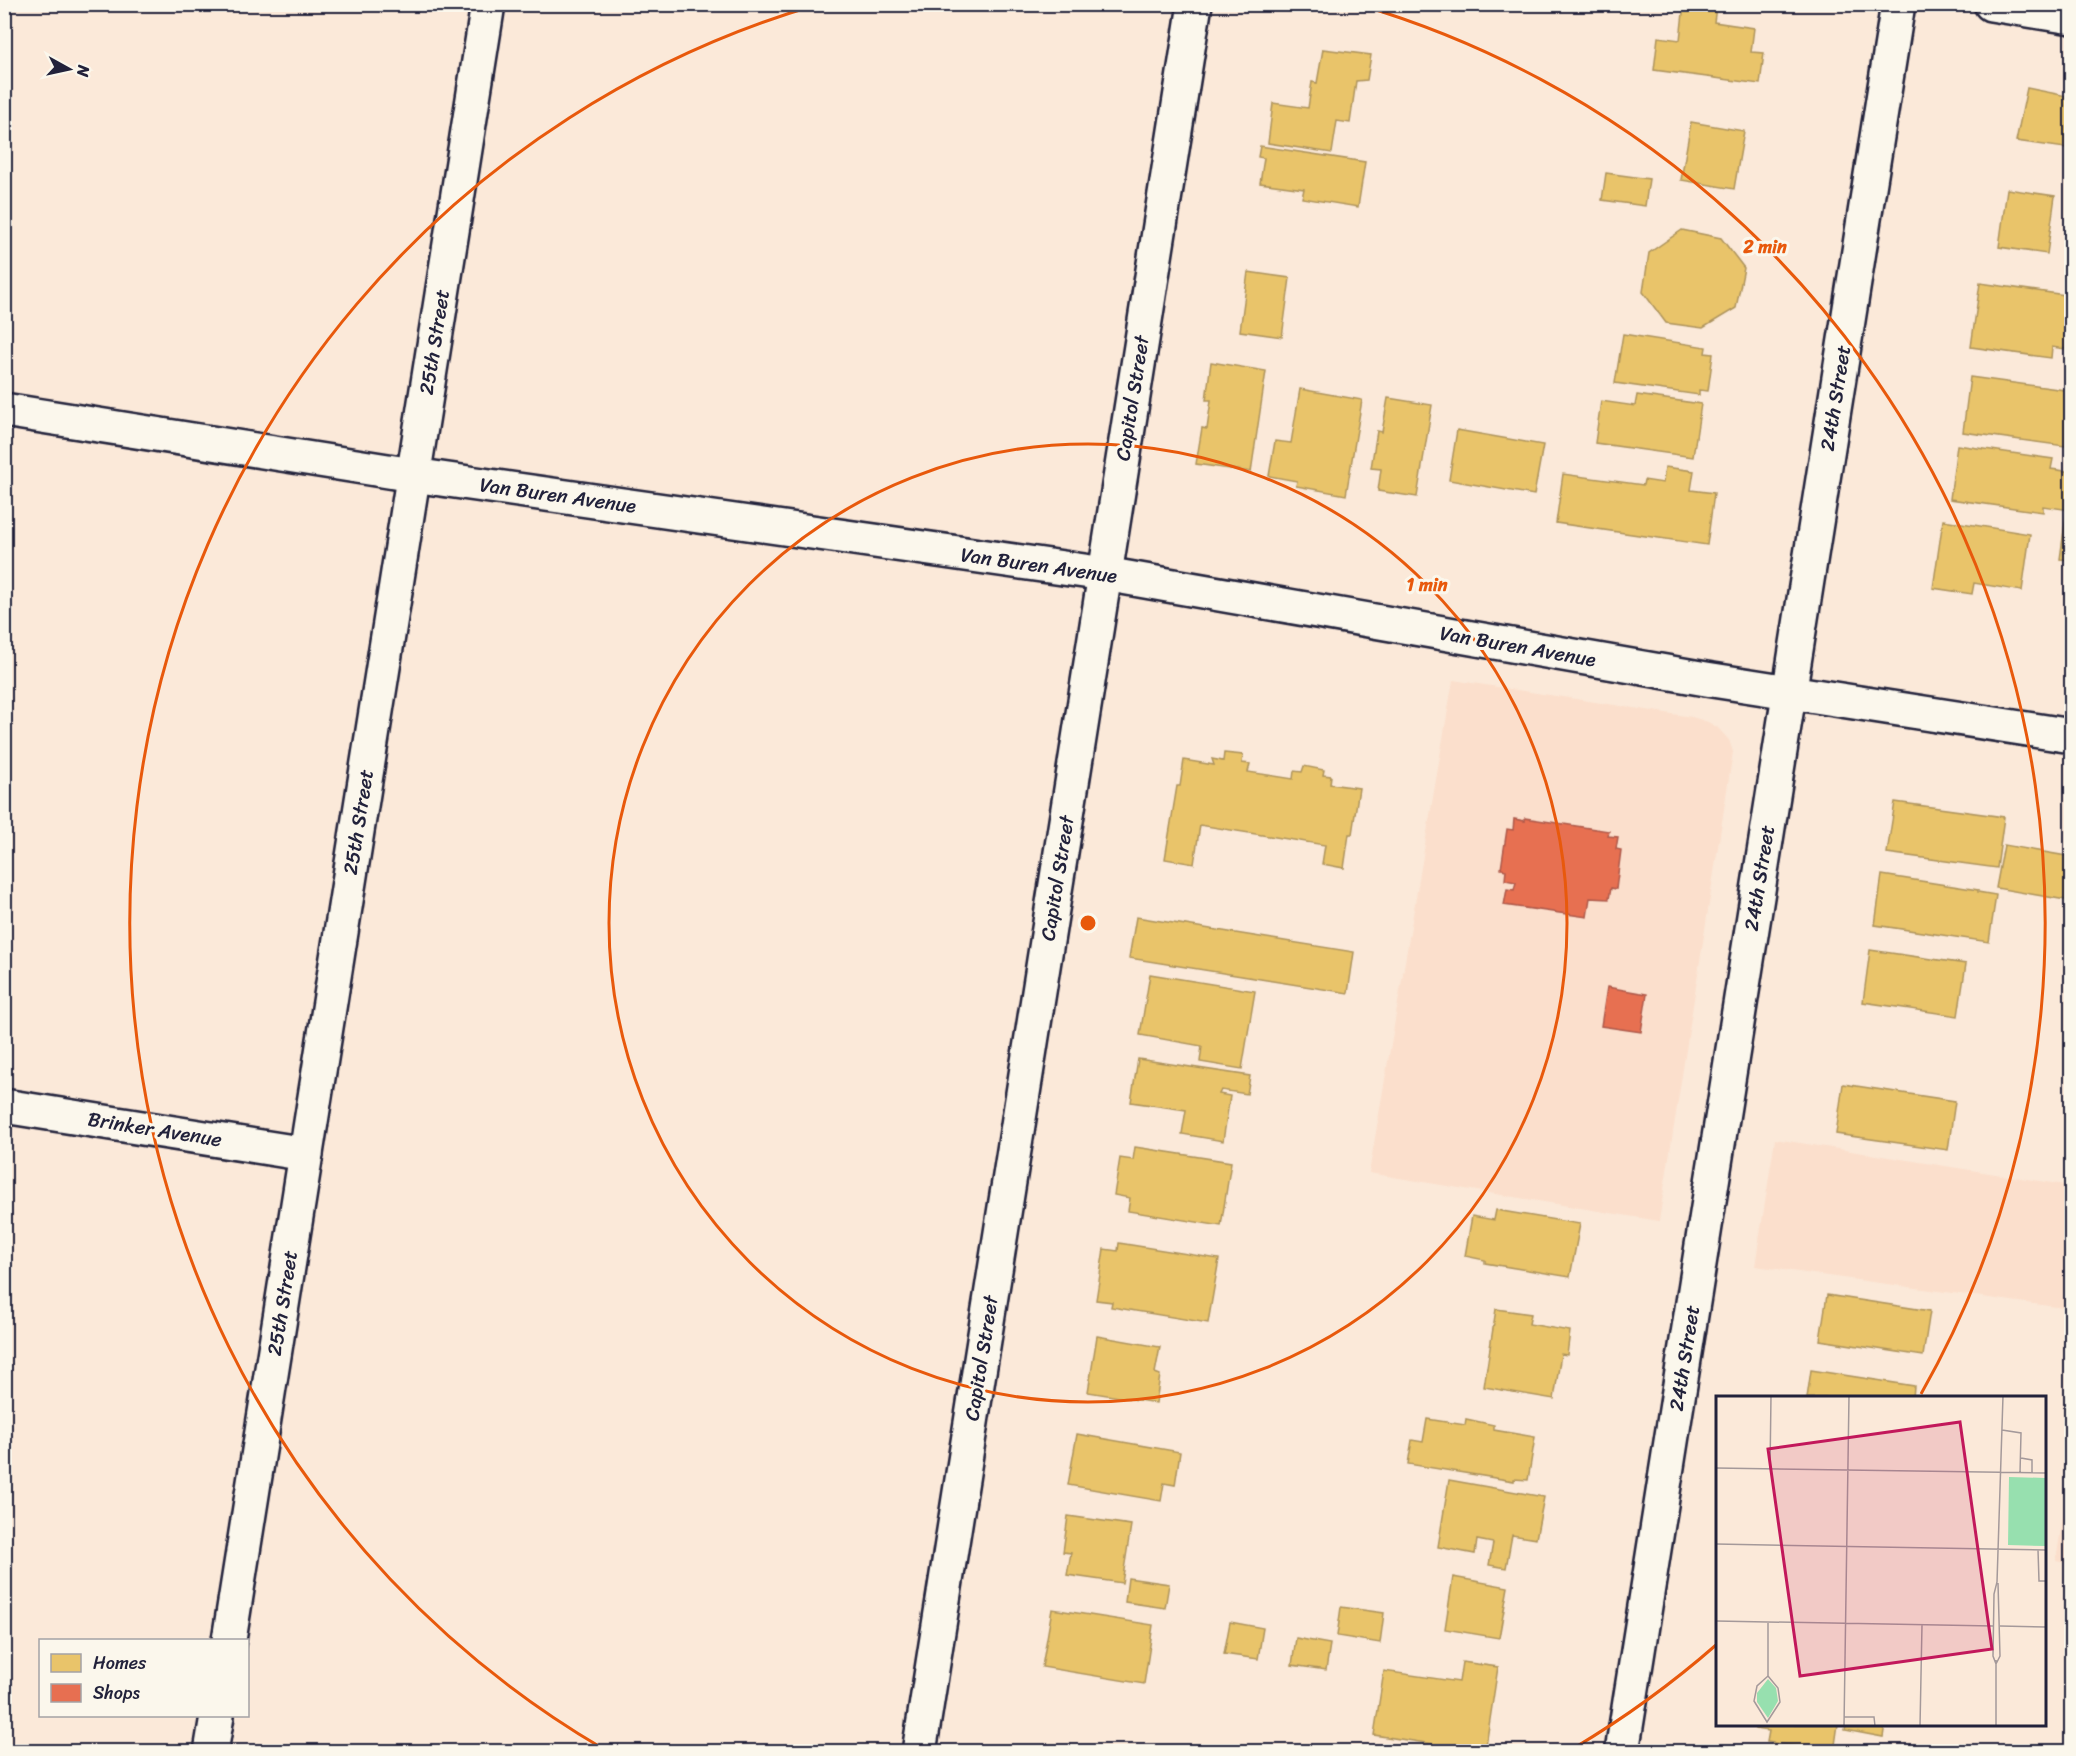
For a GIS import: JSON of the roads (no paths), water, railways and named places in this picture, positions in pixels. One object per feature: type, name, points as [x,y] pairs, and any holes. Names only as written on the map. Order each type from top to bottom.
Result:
[{"type":"street","name":"25th Street","points":[[229,1639],[488,4]]},
{"type":"street","name":"Capitol Street","points":[[919,1752],[1195,4]]},
{"type":"street","name":"24th Street","points":[[1622,1752],[1898,4]]},
{"type":"street","points":[[1991,4],[2072,17]]},
{"type":"street","name":"Van Buren Avenue","points":[[4,410],[413,475],[1105,574],[1788,692],[2072,736]]},
{"type":"street","name":"Brinker Avenue","points":[[4,1106],[306,1154]]},
{"type":"street","points":[[211,1752],[217,1717]]}]
